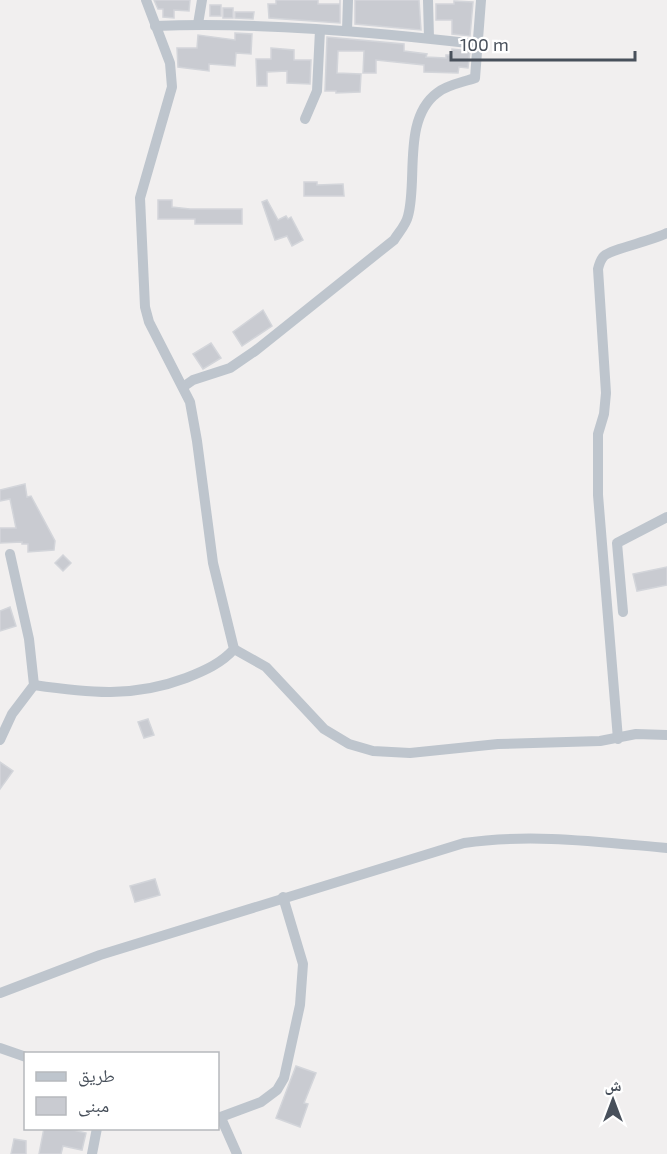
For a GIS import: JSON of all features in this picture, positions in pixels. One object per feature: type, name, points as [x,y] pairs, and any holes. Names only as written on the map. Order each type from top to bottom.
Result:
[{"type":"street","points":[[146,0],[170,63],[172,87],[140,198],[142,283],[149,322],[183,387],[193,417],[213,563],[234,649],[266,667],[324,729],[363,749],[410,753],[498,744],[618,739],[636,734],[667,735]]},
{"type":"street","points":[[198,24],[202,0]]},
{"type":"street","points":[[347,31],[348,0]]},
{"type":"street","points":[[429,0],[429,38]]},
{"type":"street","points":[[183,387],[193,380],[230,368],[255,351],[394,240],[408,219],[412,154],[420,117],[437,92],[475,78],[481,0]]},
{"type":"street","points":[[155,26],[198,24],[347,31],[477,44]]},
{"type":"street","points":[[305,119],[317,91],[320,30]]},
{"type":"street","points":[[618,739],[598,495],[598,434],[604,414],[606,393],[598,269],[604,256],[652,241],[667,233]]},
{"type":"street","points":[[623,612],[617,543],[667,517]]},
{"type":"street","points":[[0,740],[12,714],[34,685],[29,639],[10,554]]},
{"type":"street","points":[[34,685],[70,691],[138,693],[198,674],[234,649]]},
{"type":"street","points":[[0,993],[100,955],[444,849],[488,840],[571,838],[667,849]]},
{"type":"street","points":[[237,1154],[219,1118],[261,1102],[277,1090],[284,1078],[300,1005],[303,963],[283,897]]},
{"type":"street","points":[[0,1048],[24,1056]]},
{"type":"street","points":[[92,1154],[97,1130]]},
{"type":"building","points":[[154,0],[190,0],[189,11],[174,10],[174,18],[163,17],[163,9],[158,9]]},
{"type":"building","points":[[276,0],[318,0],[318,4],[340,4],[340,23],[269,18],[268,4],[276,4]]},
{"type":"building","points":[[355,0],[419,0],[421,30],[355,24]]},
{"type":"building","points":[[454,1],[473,2],[470,36],[452,34],[452,20],[436,20],[436,4],[454,4]]},
{"type":"building","points":[[210,5],[221,5],[221,16],[210,16]]},
{"type":"building","points":[[223,8],[233,8],[233,18],[223,18]]},
{"type":"building","points":[[235,12],[254,12],[253,19],[235,18]]},
{"type":"building","points":[[235,33],[252,34],[251,54],[236,53],[235,66],[209,64],[209,71],[178,67],[177,48],[197,48],[198,35],[235,40]]},
{"type":"building","points":[[327,37],[404,44],[404,51],[427,54],[426,57],[446,58],[446,55],[452,55],[452,49],[470,51],[468,68],[459,67],[458,73],[424,72],[424,65],[376,60],[376,73],[363,73],[364,51],[338,51],[337,73],[361,74],[360,92],[325,91]]},
{"type":"building","points":[[271,48],[294,50],[294,60],[311,60],[310,84],[287,83],[287,71],[267,72],[267,86],[257,86],[256,59],[271,59]]},
{"type":"building","points":[[304,182],[317,182],[317,185],[343,184],[344,196],[304,196]]},
{"type":"building","points":[[158,200],[172,200],[172,207],[190,209],[242,209],[242,224],[195,224],[195,219],[158,219]]},
{"type":"building","points":[[267,200],[278,220],[286,216],[288,219],[291,217],[303,240],[292,246],[287,236],[275,240],[262,202]]},
{"type":"building","points":[[263,310],[272,326],[242,346],[233,332]]},
{"type":"building","points":[[211,343],[221,358],[203,369],[193,354]]},
{"type":"building","points":[[25,484],[27,497],[31,496],[55,541],[54,550],[28,552],[28,544],[22,544],[22,542],[0,543],[0,528],[16,528],[10,499],[0,501],[0,490]]},
{"type":"building","points":[[63,555],[71,563],[63,571],[55,563]]},
{"type":"building","points":[[667,567],[667,585],[637,591],[633,574]]},
{"type":"building","points":[[10,607],[16,626],[0,631],[0,611]]},
{"type":"building","points":[[148,719],[154,735],[144,738],[138,722]]},
{"type":"building","points":[[0,762],[13,771],[0,789]]},
{"type":"building","points":[[155,879],[160,895],[135,902],[130,886]]},
{"type":"building","points":[[296,1066],[316,1073],[304,1103],[308,1104],[300,1127],[276,1118]]},
{"type":"building","points":[[44,1130],[73,1130],[86,1133],[82,1150],[63,1146],[61,1154],[39,1154]]},
{"type":"building","points":[[14,1139],[26,1141],[26,1154],[11,1154]]}]
